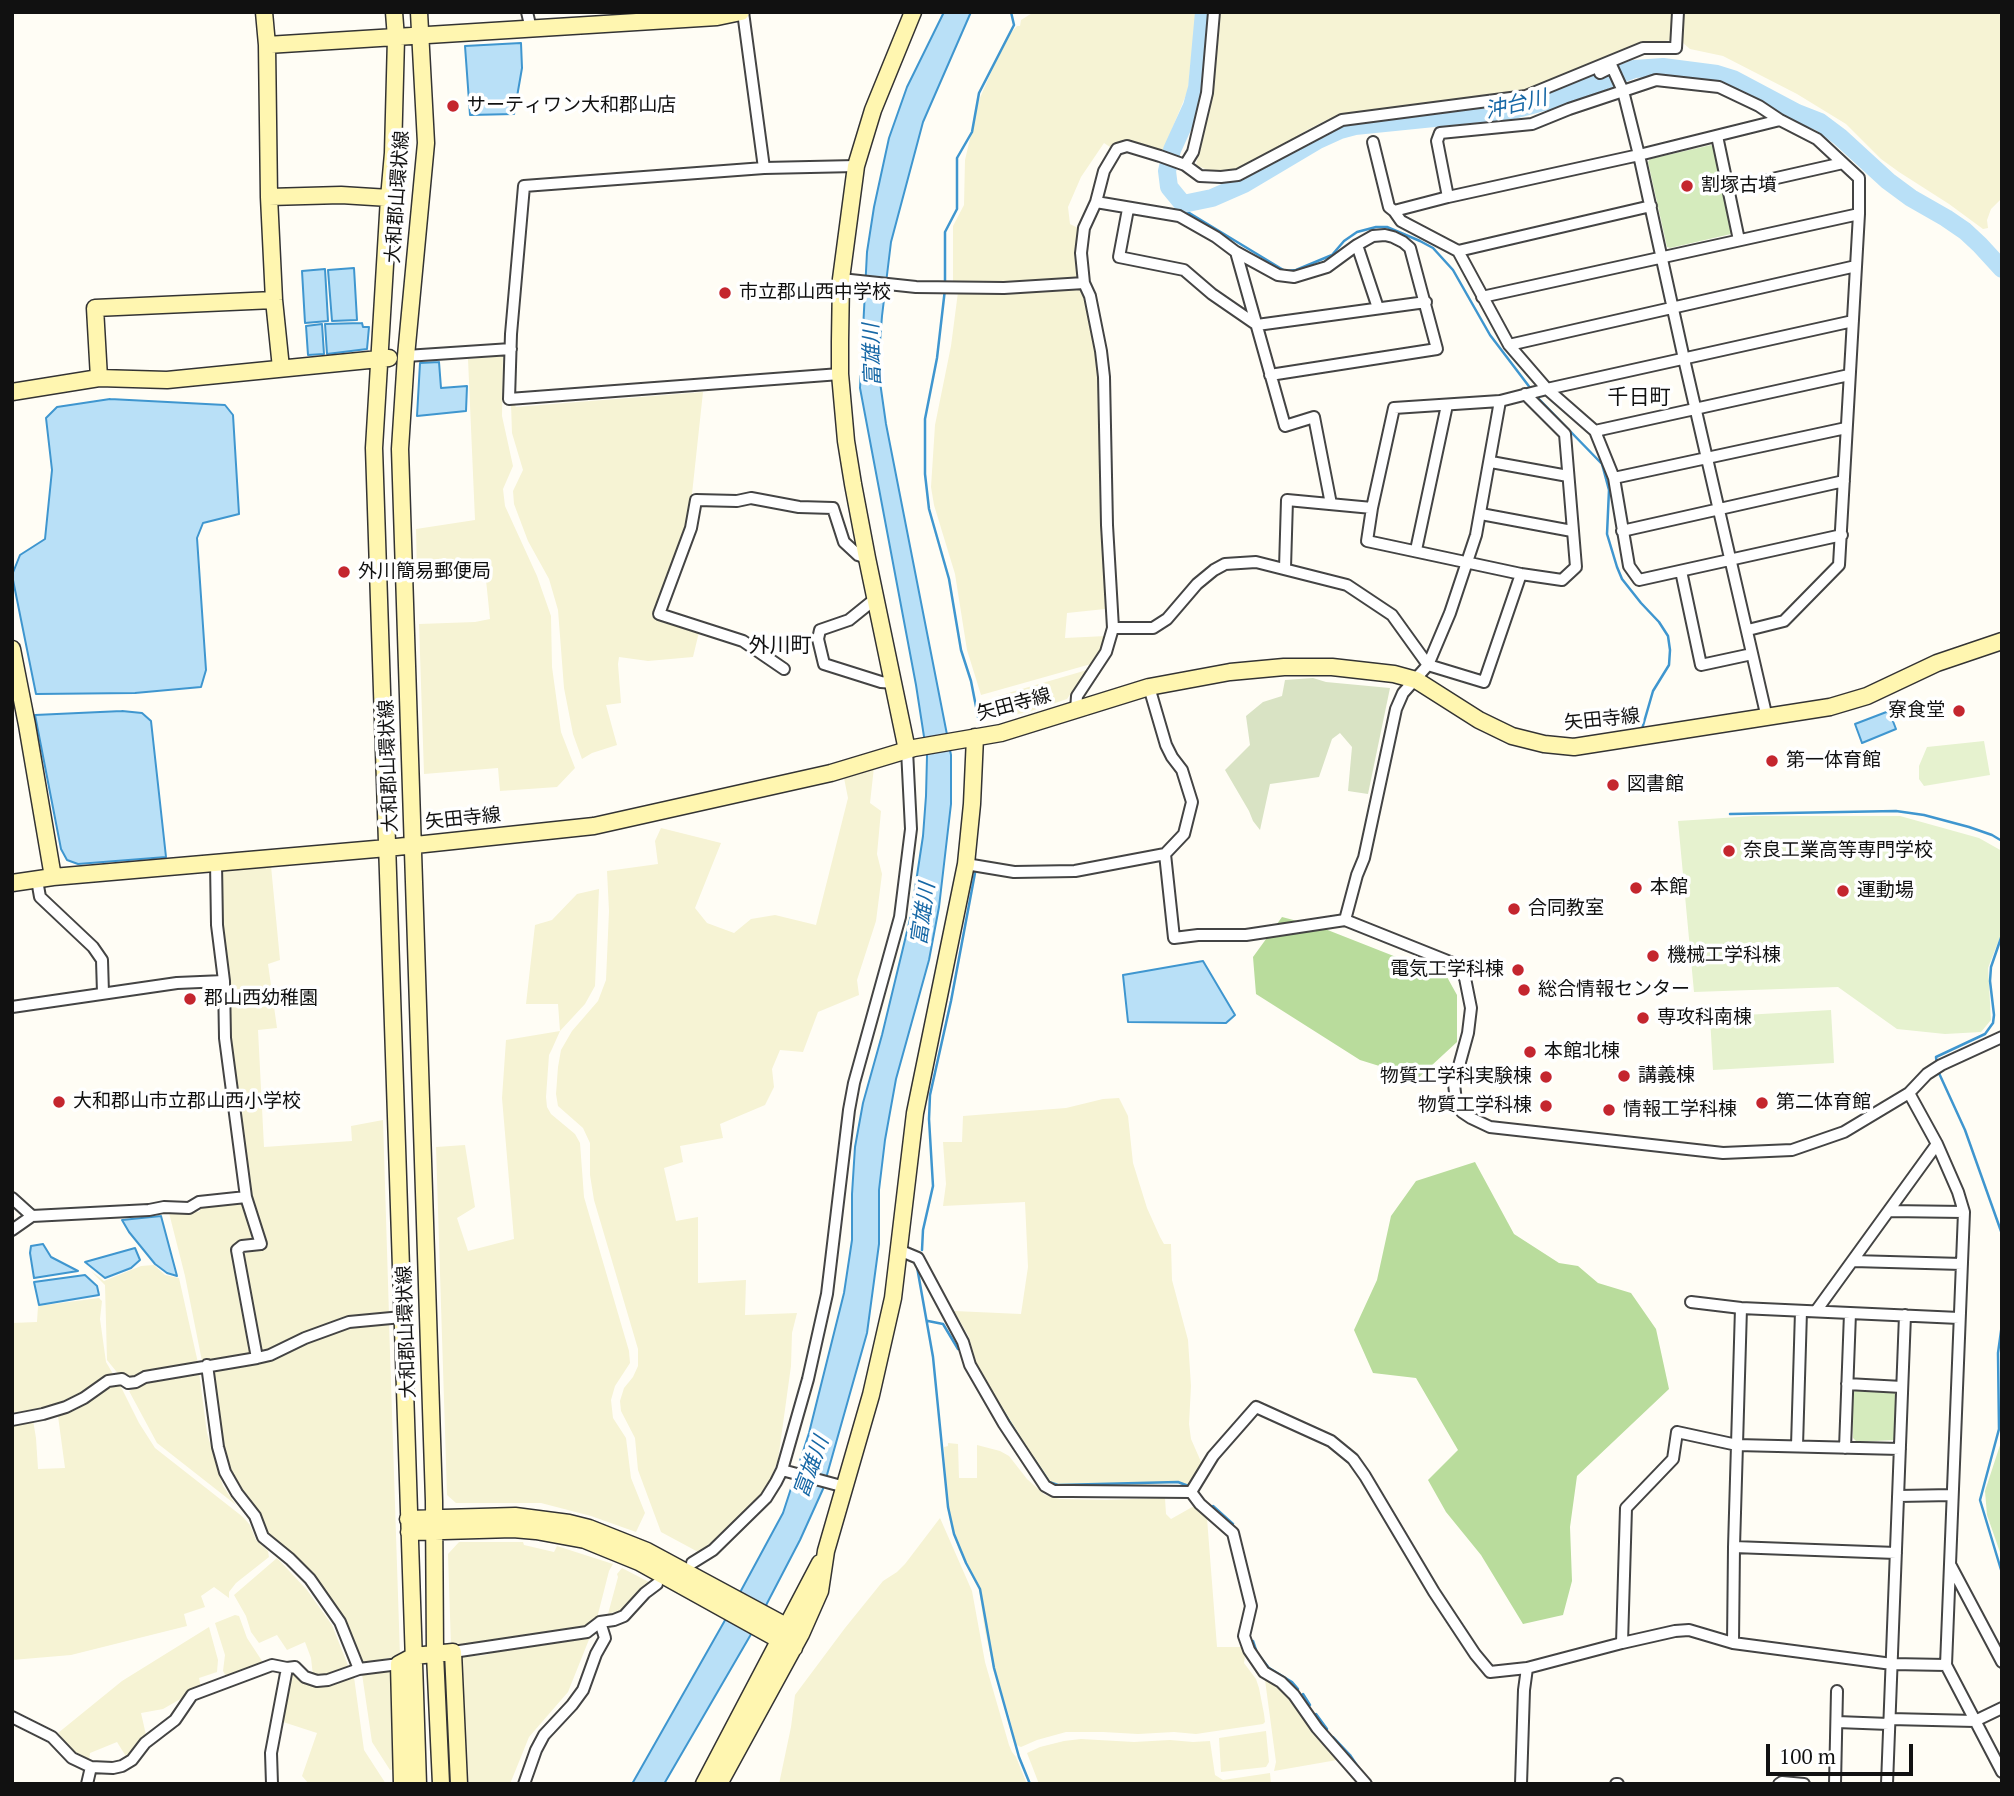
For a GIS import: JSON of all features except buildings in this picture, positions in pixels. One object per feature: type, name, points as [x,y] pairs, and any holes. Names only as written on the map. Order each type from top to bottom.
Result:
[{"type":"main road","points":[[264,12],[267,45],[269,197],[274,300],[281,368]]},
{"type":"main road","name":"大和郡山環状線","points":[[419,12],[426,143],[405,356],[400,449],[441,1784]]},
{"type":"main road","points":[[267,45],[717,17],[742,12]]},
{"type":"main road","points":[[911,749],[867,558],[846,441],[840,374],[856,166],[873,110],[913,12]]},
{"type":"main road","name":"大和郡山環状線","points":[[393,15],[396,38],[393,153],[374,448],[418,1784]]},
{"type":"main road","points":[[269,197],[341,195],[389,198]]},
{"type":"main road","points":[[99,378],[95,308],[274,300]]},
{"type":"main road","points":[[12,392],[99,378],[167,380],[405,356]]},
{"type":"main road","name":"矢田寺線","points":[[12,883],[412,846],[594,826],[831,773],[911,749],[1001,733],[1149,687],[1230,672],[1284,667],[1332,667],[1394,674],[1416,680],[1479,720],[1512,736],[1544,744],[1574,747],[1830,707],[1867,696],[1937,663],[2002,641]]},
{"type":"main road","points":[[12,649],[27,725],[45,879]]},
{"type":"main road","points":[[704,1784],[820,1591],[838,1485],[874,1383],[892,1297],[915,1112],[966,864],[972,804],[969,738]]},
{"type":"main road","points":[[408,1526],[515,1516],[579,1525],[647,1552],[722,1600],[790,1637]]},
{"type":"main road","points":[[719,1784],[790,1637]]},
{"type":"main road","points":[[402,1784],[399,1664],[414,1656],[453,1652],[458,1784]]},
{"type":"street","points":[[527,12],[531,29]]},
{"type":"street","points":[[742,12],[764,168]]},
{"type":"street","points":[[1180,163],[1193,152],[1207,93],[1214,12]]},
{"type":"street","points":[[1526,96],[1643,48],[1676,48],[1678,12]]},
{"type":"street","points":[[1076,710],[1077,696],[1106,652],[1114,628],[1107,525],[1104,377],[1090,296],[1084,283],[1081,253],[1084,228],[1096,202],[1104,171],[1117,149],[1127,146],[1160,156],[1180,163],[1200,176],[1238,175],[1342,120],[1526,96],[1572,85],[1612,68],[1621,88],[1639,155],[1767,718]]},
{"type":"street","points":[[1448,197],[1437,141],[1440,134],[1532,124],[1621,88],[1657,80],[1718,87],[1759,106],[1817,139],[1859,178],[1839,565],[1784,621],[1748,630]]},
{"type":"street","points":[[1394,211],[1780,120]]},
{"type":"street","points":[[1717,136],[1739,240]]},
{"type":"street","points":[[1373,142],[1390,207],[1401,221],[1458,251],[1510,345],[1547,389],[1595,431],[1614,478],[1629,566],[1639,580],[1842,535]]},
{"type":"street","points":[[1728,189],[1843,163]]},
{"type":"street","points":[[840,374],[509,399],[524,186],[764,168],[856,166]]},
{"type":"street","points":[[1096,202],[1179,216],[1278,275],[1294,277],[1327,267],[1373,236],[1385,234],[1410,248],[1437,349],[1270,375]]},
{"type":"street","points":[[1458,251],[1651,206]]},
{"type":"street","points":[[1128,209],[1119,257],[1184,270],[1212,295],[1257,325],[1426,302]]},
{"type":"street","points":[[1482,297],[1859,214]]},
{"type":"street","points":[[1393,237],[1401,221]]},
{"type":"street","points":[[1357,245],[1378,308]]},
{"type":"street","points":[[1236,252],[1285,426],[1314,417],[1331,504]]},
{"type":"street","points":[[1510,345],[1856,266]]},
{"type":"street","points":[[847,279],[904,285],[1004,288],[1084,283]]},
{"type":"street","points":[[1525,394],[1565,434],[1576,567],[1562,580],[1521,574],[1367,541],[1371,508],[1394,408],[1500,401],[1525,394],[1547,389],[1853,321]]},
{"type":"street","points":[[405,356],[511,349]]},
{"type":"street","points":[[1595,431],[1849,375]]},
{"type":"street","points":[[1345,920],[1364,858],[1396,709],[1403,693],[1428,664],[1450,613],[1476,536],[1500,401]]},
{"type":"street","points":[[1416,550],[1447,405]]},
{"type":"street","points":[[1614,478],[1846,428]]},
{"type":"street","points":[[1491,462],[1568,476]]},
{"type":"street","points":[[1622,531],[1844,481]]},
{"type":"street","points":[[784,669],[743,641],[659,614],[691,528],[696,500],[737,501],[751,498],[799,507],[834,508],[844,542],[858,555],[867,558]]},
{"type":"street","points":[[1285,568],[1287,500],[1371,508]]},
{"type":"street","points":[[1481,514],[1572,531]]},
{"type":"street","points":[[1114,628],[1153,628],[1167,619],[1197,584],[1214,570],[1225,564],[1256,562],[1347,585],[1392,615],[1428,664],[1484,682],[1521,574]]},
{"type":"street","points":[[1681,571],[1701,665],[1752,654]]},
{"type":"street","points":[[875,599],[849,620],[820,629],[818,639],[824,664],[881,682],[894,683]]},
{"type":"street","points":[[966,864],[1014,872],[1074,871],[1165,854],[1184,834],[1192,802],[1182,770],[1166,745],[1149,687]]},
{"type":"street","points":[[692,1563],[713,1550],[766,1498],[782,1470],[808,1379],[827,1294],[849,1110],[900,917],[911,830],[911,749]]},
{"type":"street","points":[[1165,854],[1174,938],[1246,935],[1345,920],[1455,964],[1465,978],[1471,1008],[1468,1032],[1454,1084],[1456,1101],[1462,1112],[1490,1127],[1723,1153],[1791,1150],[1844,1132],[1909,1093],[1937,1068],[2002,1037]]},
{"type":"street","points":[[216,863],[217,925],[225,1038],[246,1197],[261,1244],[242,1246],[237,1250],[257,1358]]},
{"type":"street","points":[[45,879],[40,897],[93,947],[102,960],[103,993]]},
{"type":"street","points":[[12,1007],[177,983],[223,981]]},
{"type":"street","points":[[1909,1093],[1937,1144],[1964,1212],[1946,1665],[2002,1772]]},
{"type":"street","points":[[1816,1311],[1937,1144]]},
{"type":"street","points":[[12,1230],[32,1216],[164,1207],[189,1208],[199,1202],[246,1197]]},
{"type":"street","points":[[12,1198],[32,1216]]},
{"type":"street","points":[[1889,1211],[1964,1212]]},
{"type":"street","points":[[899,1250],[918,1258],[963,1342],[970,1365],[1004,1424],[1045,1486],[1054,1491],[1071,1492],[1191,1492]]},
{"type":"street","points":[[1853,1261],[1962,1264]]},
{"type":"street","points":[[1690,1302],[1741,1308],[1959,1318]]},
{"type":"street","points":[[1733,1643],[1741,1308]]},
{"type":"street","points":[[1797,1446],[1801,1311]]},
{"type":"street","points":[[1845,1448],[1850,1313]]},
{"type":"street","points":[[1887,1784],[1905,1315]]},
{"type":"street","points":[[12,1420],[66,1407],[108,1381],[122,1379],[128,1383],[136,1382],[145,1377],[257,1358],[349,1322],[402,1317]]},
{"type":"street","points":[[207,1366],[218,1447],[225,1472],[255,1516],[263,1537],[310,1579],[340,1622],[359,1669]]},
{"type":"street","points":[[1847,1384],[1902,1387]]},
{"type":"street","points":[[1191,1492],[1213,1456],[1255,1407],[1331,1441],[1353,1459],[1365,1476],[1434,1592],[1490,1672],[1527,1668],[1622,1643],[1689,1630],[1733,1643],[1892,1664],[1946,1665]]},
{"type":"street","points":[[1622,1643],[1626,1508],[1673,1459],[1677,1432],[1737,1445],[1900,1449]]},
{"type":"street","points":[[782,1470],[838,1485]]},
{"type":"street","points":[[1191,1492],[1200,1504],[1233,1533],[1251,1606],[1244,1636],[1249,1650],[1264,1672],[1281,1682],[1294,1695],[1317,1728],[1366,1784]]},
{"type":"street","points":[[1898,1496],[1952,1495]]},
{"type":"street","points":[[1734,1546],[1896,1553]]},
{"type":"street","points":[[1951,1566],[2002,1662]]},
{"type":"street","points":[[453,1652],[587,1632],[600,1622],[624,1616],[657,1584]]},
{"type":"street","points":[[524,1784],[544,1735],[583,1690],[605,1638],[600,1622]]},
{"type":"street","points":[[12,1717],[52,1737],[72,1758],[92,1767],[113,1768],[132,1760],[145,1743],[175,1720],[192,1695],[272,1665],[295,1667],[305,1677],[317,1681],[359,1669],[399,1664]]},
{"type":"street","points":[[272,1784],[271,1753],[287,1668]]},
{"type":"street","points":[[1521,1784],[1527,1668]]},
{"type":"street","points":[[1835,1784],[1838,1691]]},
{"type":"street","points":[[1837,1722],[1975,1721],[2002,1708]]},
{"type":"street","points":[[87,1784],[92,1767]]},
{"type":"street","points":[[1779,1784],[1804,1784]]},
{"type":"shaded area","points":[[1034,12],[1196,12],[1188,90],[1163,151],[1132,143],[1113,149],[1104,143],[1081,177],[1068,207],[1070,224],[1078,228],[1074,255],[1077,278],[997,285],[953,282],[953,226],[964,205],[965,160],[979,100],[1006,38],[1020,26],[1021,20]]},
{"type":"shaded area","points":[[1218,12],[1673,12],[1674,35],[1671,40],[1630,46],[1553,84],[1523,93],[1355,113],[1329,119],[1236,172],[1212,172],[1196,165],[1211,96]]},
{"type":"shaded area","points":[[1683,12],[2002,12],[2002,198],[1991,209],[1987,220],[1988,228],[1983,229],[1899,172],[1881,159],[1846,124],[1797,94],[1723,56],[1690,49],[1683,43]]},
{"type":"shaded area","points":[[1081,288],[1093,332],[1100,378],[1099,474],[1105,609],[1067,613],[1065,638],[1106,636],[1091,664],[981,695],[967,650],[955,574],[931,487],[935,425],[951,346],[958,292],[988,294]]},
{"type":"shaded area","points":[[503,356],[502,416],[513,466],[503,489],[505,506],[537,576],[551,616],[552,667],[561,732],[575,768],[557,787],[500,791],[498,768],[424,774],[419,624],[490,619],[485,570],[417,574],[416,529],[475,520],[468,359]]},
{"type":"shaded area","points":[[703,392],[692,494],[683,536],[657,614],[699,632],[693,657],[648,661],[619,657],[621,703],[606,705],[617,745],[582,759],[573,734],[564,688],[558,610],[549,579],[528,541],[514,504],[513,491],[523,470],[512,433],[511,404],[516,407]]},
{"type":"shaded area","points":[[1087,670],[1067,699],[1005,717],[998,696]]},
{"type":"shaded area","points":[[874,767],[870,803],[881,811],[877,854],[882,874],[876,921],[857,980],[859,995],[818,1012],[803,1052],[780,1050],[772,1069],[774,1087],[765,1105],[720,1124],[723,1138],[680,1146],[683,1162],[664,1168],[676,1221],[698,1217],[698,1283],[746,1280],[745,1315],[797,1313],[792,1333],[791,1366],[778,1460],[765,1492],[700,1553],[661,1532],[638,1470],[635,1438],[621,1411],[620,1401],[624,1388],[638,1366],[638,1349],[594,1200],[590,1175],[590,1143],[583,1128],[558,1106],[556,1094],[561,1050],[572,1031],[598,1001],[606,980],[609,911],[607,871],[658,864],[655,841],[661,828],[721,843],[695,908],[707,923],[734,933],[751,919],[775,915],[816,925],[848,798],[844,778]]},
{"type":"shaded area","points":[[271,866],[280,960],[268,964],[277,1028],[258,1030],[264,1147],[352,1141],[351,1126],[383,1120],[389,1315],[263,1353],[249,1302],[243,1254],[267,1247],[249,1195],[232,1070],[219,869]]},
{"type":"shaded area","points":[[599,889],[595,986],[585,1004],[560,1031],[558,1004],[526,1004],[535,925],[552,920],[577,894]]},
{"type":"shaded area","points":[[560,1031],[549,1055],[547,1107],[551,1114],[575,1134],[580,1143],[584,1197],[629,1351],[630,1363],[615,1386],[611,1400],[613,1418],[626,1438],[631,1478],[645,1513],[636,1532],[591,1516],[541,1503],[456,1503],[447,1495],[436,1147],[465,1145],[475,1207],[457,1218],[468,1251],[514,1239],[502,1098],[506,1040]]},
{"type":"shaded area","points":[[1119,1098],[1128,1116],[1133,1163],[1147,1208],[1164,1244],[1171,1244],[1172,1280],[1188,1340],[1191,1439],[1202,1464],[1190,1486],[1176,1483],[1054,1485],[1044,1476],[978,1370],[969,1337],[954,1311],[1021,1314],[1028,1267],[1025,1202],[943,1206],[946,1184],[943,1142],[962,1142],[963,1116],[1066,1108]]},
{"type":"shaded area","points":[[242,1203],[254,1241],[232,1246],[240,1303],[253,1353],[202,1361],[168,1209],[199,1212],[201,1206]]},
{"type":"shaded area","points":[[154,1265],[165,1275],[179,1278],[198,1363],[130,1379],[120,1376],[107,1360],[105,1285],[91,1271],[104,1281],[141,1266]]},
{"type":"shaded area","points":[[99,1298],[102,1301],[100,1319],[106,1362],[113,1374],[65,1403],[12,1413],[12,1323],[37,1322],[38,1306]]},
{"type":"shaded area","points":[[389,1322],[400,1656],[362,1663],[291,1555],[266,1531],[259,1512],[231,1475],[223,1447],[212,1371],[355,1325]]},
{"type":"shaded area","points":[[199,1372],[207,1433],[223,1486],[236,1505],[157,1443],[129,1391],[147,1383]]},
{"type":"shaded area","points":[[113,1385],[120,1385],[155,1448],[243,1517],[250,1525],[256,1540],[268,1551],[269,1557],[236,1583],[229,1592],[229,1598],[214,1587],[201,1596],[205,1607],[184,1614],[187,1626],[71,1655],[12,1660],[12,1424],[33,1420],[38,1469],[65,1468],[58,1416],[76,1410]]},
{"type":"shaded area","points":[[948,1443],[958,1444],[959,1478],[977,1478],[977,1445],[1009,1456],[1027,1479],[1045,1495],[1060,1499],[1165,1498],[1166,1514],[1171,1519],[1194,1506],[1207,1518],[1217,1647],[1241,1647],[1245,1656],[1244,1663],[1259,1688],[1265,1722],[1196,1734],[1066,1732],[1021,1747],[1016,1745],[993,1666],[979,1590],[958,1548],[948,1511],[944,1447],[948,1446]]},
{"type":"shaded area","points":[[940,1518],[972,1591],[985,1662],[1009,1745],[1027,1784],[779,1784],[795,1695],[883,1581],[905,1564]]},
{"type":"shaded area","points":[[459,1542],[523,1542],[524,1545],[554,1552],[557,1546],[613,1564],[596,1622],[582,1630],[451,1647],[448,1554]]},
{"type":"shaded area","points":[[277,1558],[307,1590],[332,1625],[349,1668],[329,1675],[313,1676],[311,1658],[305,1642],[287,1650],[277,1635],[259,1643],[251,1632],[246,1616],[234,1595]]},
{"type":"shaded area","points":[[622,1568],[649,1582],[622,1610],[608,1614],[617,1574]]},
{"type":"shaded area","points":[[239,1616],[247,1638],[264,1664],[227,1678],[223,1671],[225,1655],[215,1623]]},
{"type":"shaded area","points":[[209,1627],[218,1660],[217,1672],[199,1678],[201,1688],[187,1692],[184,1697],[163,1709],[141,1713],[146,1735],[127,1758],[117,1742],[90,1753],[89,1762],[74,1752],[58,1733],[122,1681]]},
{"type":"shaded area","points":[[590,1637],[568,1692],[529,1737],[510,1784],[463,1784],[459,1663],[463,1657],[486,1655],[503,1648]]},
{"type":"shaded area","points":[[388,1670],[393,1674],[396,1769],[390,1770],[372,1742],[362,1674]]},
{"type":"shaded area","points":[[294,1674],[309,1685],[324,1686],[354,1677],[364,1750],[386,1784],[309,1784],[302,1776],[317,1733],[280,1721],[289,1675]]},
{"type":"shaded area","points":[[1265,1680],[1283,1690],[1311,1731],[1337,1760],[1274,1771],[1276,1762]]},
{"type":"shaded area","points":[[1266,1731],[1269,1762],[1266,1767],[1221,1772],[1219,1738]]},
{"type":"shaded area","points":[[1081,1739],[1134,1742],[1210,1741],[1215,1775],[1223,1780],[1270,1773],[1271,1784],[1039,1784],[1027,1753],[1040,1747]]},
{"type":"green space","points":[[1711,145],[1731,234],[1667,247],[1648,162],[1650,159]]},
{"type":"green space","points":[[1313,678],[1326,682],[1390,688],[1368,794],[1348,791],[1352,747],[1340,733],[1332,739],[1319,777],[1270,784],[1260,830],[1225,770],[1250,745],[1246,716],[1263,702],[1282,696],[1285,680]]},
{"type":"green space","points":[[1984,741],[1990,775],[1924,786],[1919,779],[1919,766],[1927,747]]},
{"type":"green space","name":"運動場","points":[[1754,816],[1900,816],[1979,838],[2002,851],[2002,932],[1988,968],[1991,1020],[1981,1032],[1945,1034],[1897,1029],[1838,987],[1694,992],[1678,821]]},
{"type":"green space","points":[[1282,917],[1320,927],[1447,977],[1457,995],[1457,1042],[1418,1078],[1360,1060],[1256,994],[1253,957]]},
{"type":"green space","points":[[1831,1010],[1834,1063],[1713,1070],[1710,1017]]},
{"type":"green space","points":[[1475,1162],[1514,1234],[1559,1263],[1578,1266],[1598,1283],[1631,1293],[1656,1329],[1669,1389],[1577,1476],[1570,1527],[1572,1581],[1563,1615],[1523,1624],[1481,1555],[1446,1512],[1428,1480],[1458,1450],[1416,1378],[1373,1373],[1354,1330],[1377,1280],[1391,1216],[1416,1181]]},
{"type":"green space","points":[[1859,1389],[1895,1392],[1895,1440],[1857,1442],[1853,1438],[1852,1393]]},
{"type":"green space","points":[[2002,1439],[2002,1558],[1987,1515],[1985,1491]]},
{"type":"water","name":"富雄川","points":[[944,12],[971,12],[923,122],[891,242],[878,368],[886,424],[951,755],[951,804],[939,907],[929,960],[896,1079],[885,1140],[879,1190],[879,1244],[867,1333],[823,1489],[750,1636],[664,1784],[632,1784],[783,1513],[809,1433],[844,1293],[852,1240],[855,1147],[863,1103],[911,915],[923,836],[927,756],[860,388],[867,252],[889,138],[907,87]]},
{"type":"water","points":[[521,43],[522,68],[514,114],[470,115],[465,46]]},
{"type":"water","points":[[354,268],[357,320],[332,321],[328,270]]},
{"type":"water","points":[[325,269],[328,321],[305,323],[302,271]]},
{"type":"water","points":[[362,323],[363,327],[369,327],[367,349],[327,354],[325,324]]},
{"type":"water","points":[[322,324],[324,354],[308,355],[306,326]]},
{"type":"water","points":[[439,362],[441,388],[467,386],[466,411],[417,416],[420,363]]},
{"type":"water","points":[[110,399],[225,405],[233,415],[239,514],[203,523],[197,538],[206,670],[201,687],[135,693],[36,694],[12,575],[20,555],[45,539],[52,470],[46,418],[57,407]]},
{"type":"water","points":[[122,711],[142,713],[151,721],[166,857],[78,864],[67,860],[61,849],[35,715]]},
{"type":"water","points":[[1889,711],[1896,729],[1862,743],[1855,724]]},
{"type":"water","points":[[1203,961],[1235,1015],[1226,1023],[1128,1022],[1123,975]]},
{"type":"water","points":[[161,1216],[177,1276],[167,1273],[155,1264],[122,1220]]},
{"type":"water","points":[[43,1244],[51,1257],[78,1271],[34,1278],[31,1246]]},
{"type":"water","points":[[135,1248],[140,1260],[131,1268],[105,1278],[85,1262]]},
{"type":"water","points":[[85,1275],[97,1286],[99,1295],[39,1305],[34,1282]]},
{"type":"waterway","points":[[945,283],[945,232],[957,209],[957,158],[972,132],[979,93],[1014,25],[1011,12]]},
{"type":"waterway","name":"沖台川","points":[[1204,12],[1197,88],[1172,150],[1167,171],[1169,187],[1183,204],[1212,198],[1244,184],[1340,130],[1355,126],[1513,110],[1562,97],[1634,69],[1663,67],[1717,74],[1733,79],[1797,113],[1820,122],[1888,181],[1965,231],[2002,269]]},
{"type":"waterway","points":[[1183,204],[1186,211],[1285,271],[1296,270],[1332,255],[1344,241],[1357,232],[1376,227],[1387,227],[1420,241],[1433,248],[1453,270],[1490,335],[1531,389]]},
{"type":"waterway","points":[[945,289],[937,358],[925,419],[925,474],[929,509],[949,579],[961,650],[971,681],[979,722]]},
{"type":"waterway","points":[[1537,397],[1602,464],[1609,490],[1607,534],[1617,567],[1622,579],[1668,636],[1669,665],[1653,691],[1642,729]]},
{"type":"waterway","points":[[1730,814],[1896,811],[1969,827],[2002,841]]},
{"type":"waterway","points":[[922,1250],[923,1230],[933,1186],[930,1095],[975,873]]},
{"type":"waterway","points":[[1937,1065],[1936,1057],[1985,1034],[1993,1023],[1991,967],[2002,935]]},
{"type":"waterway","points":[[1938,1071],[1965,1130],[2002,1234]]},
{"type":"waterway","points":[[917,1267],[933,1357],[948,1507],[954,1534],[980,1589],[994,1668],[1019,1757],[1030,1784]]},
{"type":"waterway","points":[[928,1321],[943,1324],[958,1349]]},
{"type":"waterway","points":[[2002,1324],[1998,1353],[1999,1429],[1980,1500],[2002,1573]]},
{"type":"waterway","points":[[994,1397],[1022,1442]]},
{"type":"waterway","points":[[1033,1458],[1049,1482],[1058,1485],[1178,1482],[1191,1487]]},
{"type":"waterway","points":[[1213,1506],[1233,1524]]},
{"type":"waterway","points":[[1253,1641],[1257,1653],[1269,1668],[1292,1682],[1298,1689]]},
{"type":"waterway","points":[[1303,1694],[1310,1705]]},
{"type":"waterway","points":[[1316,1714],[1327,1729]]},
{"type":"waterway","points":[[1333,1737],[1358,1767]]},
{"type":"place","name":"サーティワン大和郡山店","points":[[453,106]]},
{"type":"place","name":"割塚古墳","points":[[1687,186]]},
{"type":"place","name":"市立郡山西中学校","points":[[725,293]]},
{"type":"place","name":"外川簡易郵便局","points":[[344,572]]},
{"type":"place","name":"寮食堂","points":[[1959,711]]},
{"type":"place","name":"第一体育館","points":[[1772,761]]},
{"type":"place","name":"図書館","points":[[1613,785]]},
{"type":"place","name":"奈良工業高等専門学校","points":[[1729,851]]},
{"type":"place","name":"本館","points":[[1636,888]]},
{"type":"place","name":"運動場","points":[[1843,891]]},
{"type":"place","name":"合同教室","points":[[1514,909]]},
{"type":"place","name":"機械工学科棟","points":[[1653,956]]},
{"type":"place","name":"電気工学科棟","points":[[1518,970]]},
{"type":"place","name":"総合情報センター","points":[[1524,990]]},
{"type":"place","name":"郡山西幼稚園","points":[[190,999]]},
{"type":"place","name":"専攻科南棟","points":[[1643,1018]]},
{"type":"place","name":"本館北棟","points":[[1530,1052]]},
{"type":"place","name":"講義棟","points":[[1624,1076]]},
{"type":"place","name":"物質工学科実験棟","points":[[1546,1077]]},
{"type":"place","name":"大和郡山市立郡山西小学校","points":[[59,1102]]},
{"type":"place","name":"第二体育館","points":[[1762,1103]]},
{"type":"place","name":"物質工学科棟","points":[[1546,1106]]},
{"type":"place","name":"情報工学科棟","points":[[1609,1110]]},
{"type":"district","name":"千日町","points":[[1639,398]]},
{"type":"district","name":"外川町","points":[[780,646]]}]
